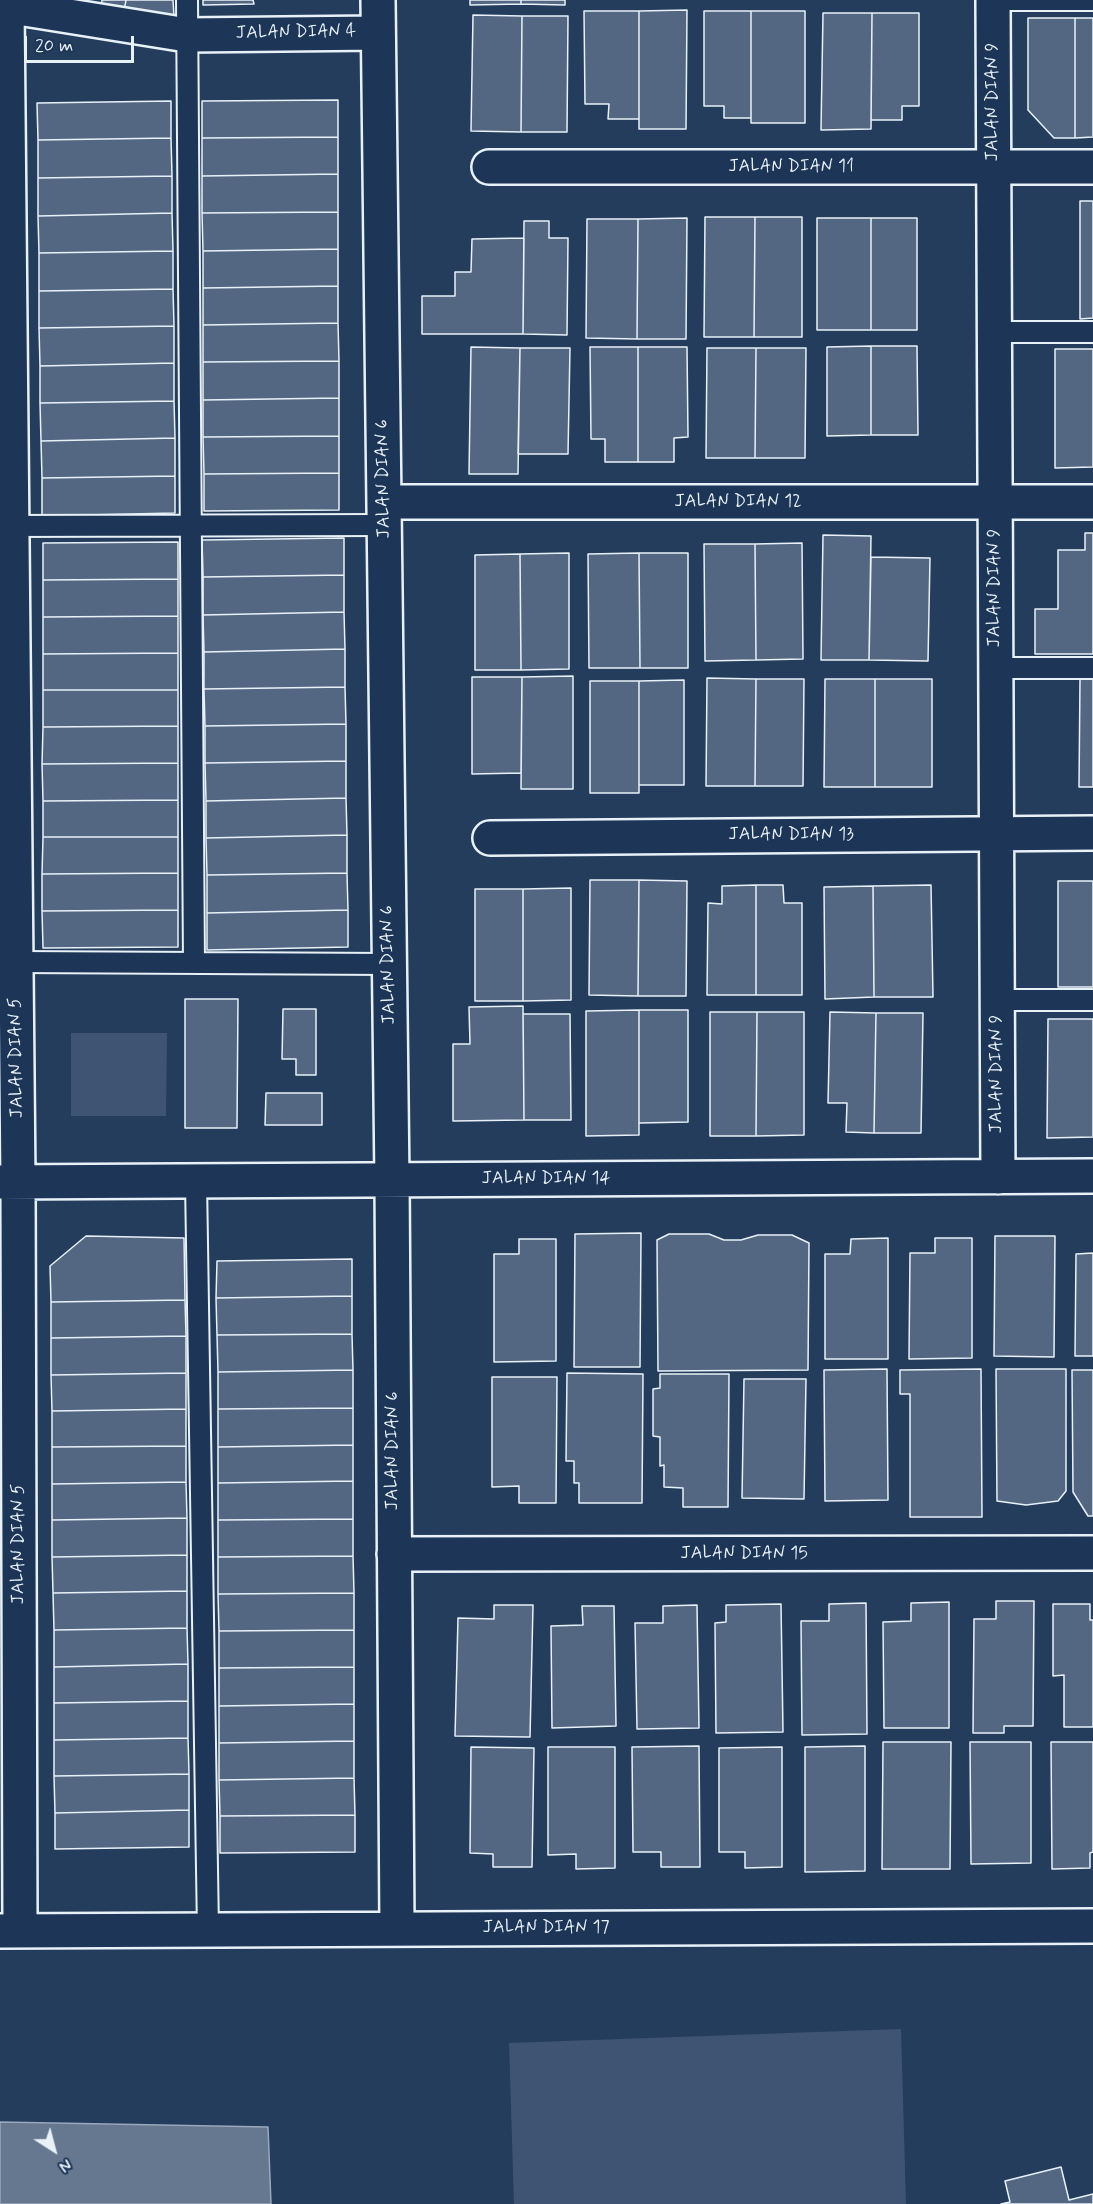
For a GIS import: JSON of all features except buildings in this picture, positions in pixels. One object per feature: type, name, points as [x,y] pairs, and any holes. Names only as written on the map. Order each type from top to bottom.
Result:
[{"type":"street","name":"JALAN DIAN 6","points":[[378,0],[392,1180],[397,1929]]},
{"type":"street","name":"JALAN DIAN 9","points":[[993,0],[998,1177]]},
{"type":"street","name":"JALAN DIAN 4","points":[[4,6],[187,35],[378,33]]},
{"type":"street","name":"JALAN DIAN 5","points":[[4,6],[6,526],[16,962],[9,1182],[10,1930]]},
{"type":"street","name":"JALAN DIAN 11","points":[[489,167],[1093,167]]},
{"type":"street","name":"JALAN DIAN 12","points":[[384,513],[1093,502]]},
{"type":"street","name":"JALAN DIAN 13","points":[[490,838],[1093,833]]},
{"type":"street","name":"JALAN DIAN 14","points":[[9,1182],[1093,1176]]},
{"type":"street","name":"JALAN DIAN 15","points":[[394,1554],[1093,1553]]},
{"type":"street","name":"JALAN DIAN 17","points":[[10,1930],[1093,1926]]},
{"type":"lane","points":[[187,0],[195,963]]},
{"type":"lane","points":[[993,0],[1093,0]]},
{"type":"lane","points":[[994,332],[1093,332]]},
{"type":"lane","points":[[6,526],[191,525],[384,513]]},
{"type":"lane","points":[[996,668],[1093,668]]},
{"type":"lane","points":[[16,962],[389,964]]},
{"type":"lane","points":[[997,1000],[1093,1000]]},
{"type":"lane","points":[[196,1181],[208,1931]]},
{"type":"shaded area","points":[[71,1033],[167,1033],[166,1116],[71,1116]]},
{"type":"shaded area","points":[[901,2029],[906,2204],[514,2204],[509,2043]]},
{"type":"shaded area","points":[[0,2122],[268,2127],[271,2204],[0,2204]]}]
